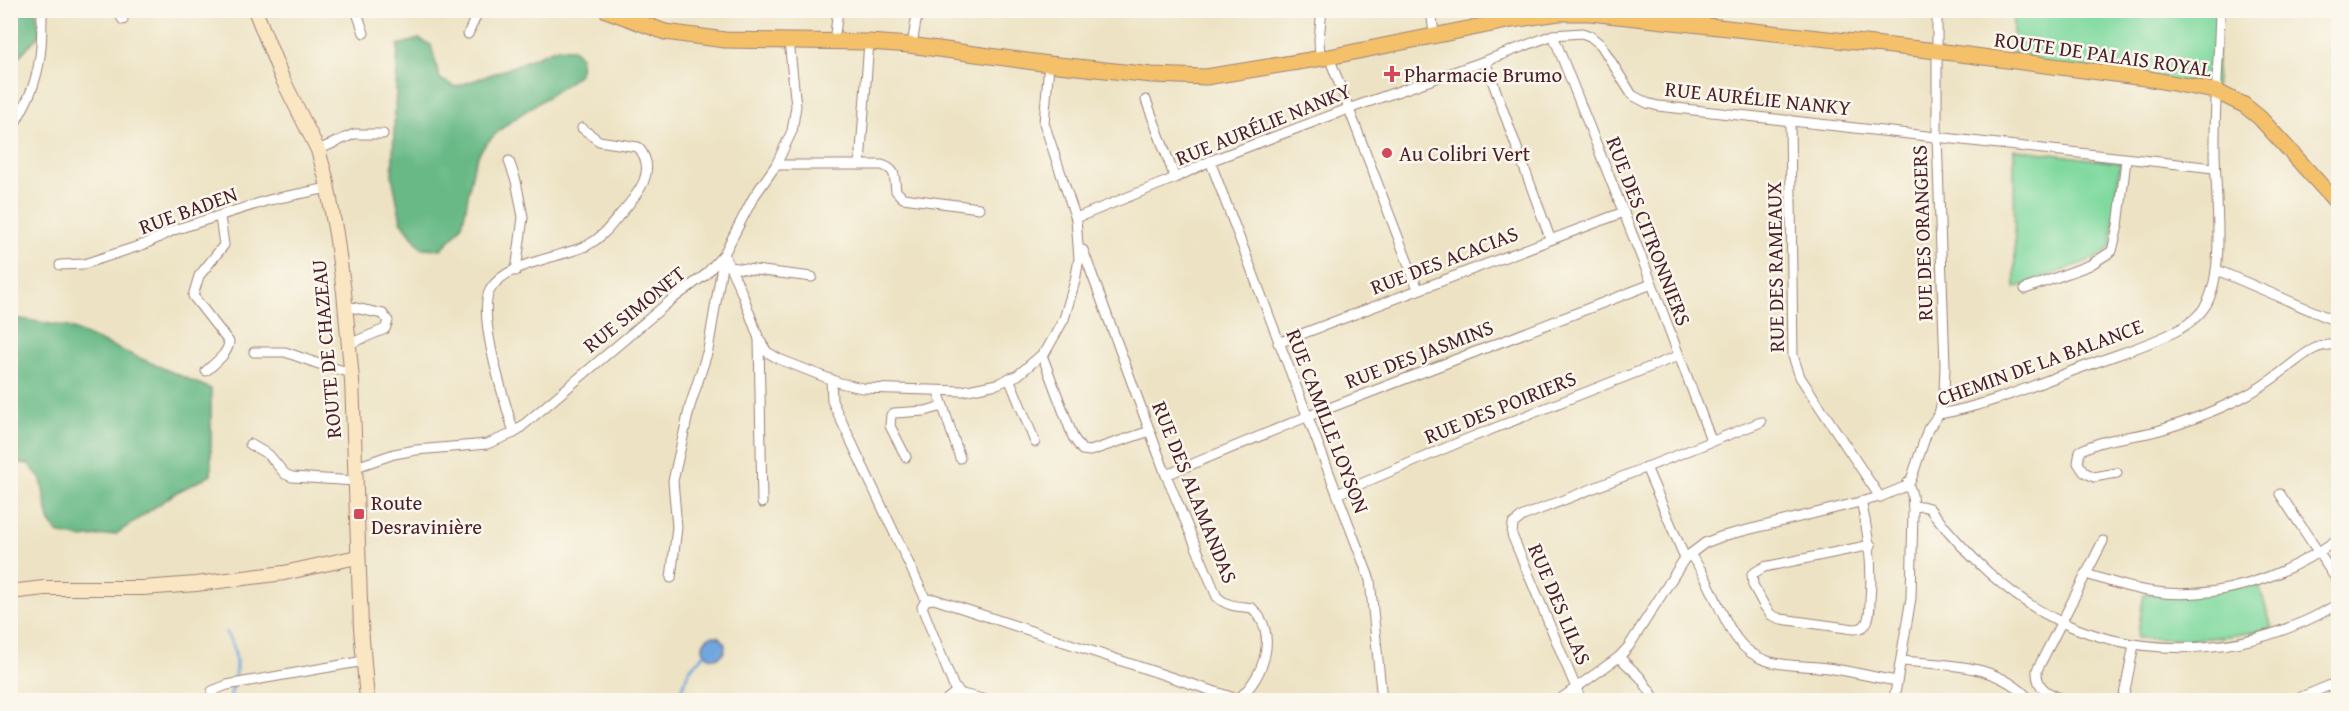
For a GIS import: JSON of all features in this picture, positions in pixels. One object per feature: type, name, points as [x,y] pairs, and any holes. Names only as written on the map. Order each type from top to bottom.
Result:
[{"type":"main road","name":"ROUTE DE CHAZEAU","points":[[255,10],[282,78],[318,150],[328,188],[350,344],[357,557],[367,700]]},
{"type":"main road","name":"ROUTE DE PALAIS ROYAL","points":[[606,10],[665,32],[725,40],[869,42],[912,45],[1048,64],[1152,75],[1206,77],[1559,13],[1590,13],[1937,51],[2145,78],[2215,91],[2244,105],[2260,118],[2338,204]]},
{"type":"main road","points":[[10,592],[44,588],[143,588],[196,584],[284,573],[357,557]]},
{"type":"street","points":[[10,132],[37,75],[42,37],[42,10]]},
{"type":"street","points":[[117,10],[123,20]]},
{"type":"street","points":[[356,10],[364,33]]},
{"type":"street","points":[[468,33],[479,10]]},
{"type":"street","points":[[834,42],[838,10]]},
{"type":"street","points":[[912,45],[916,21],[922,10]]},
{"type":"street","points":[[1322,10],[1319,39],[1325,57],[1348,109],[1418,289]]},
{"type":"street","points":[[1431,10],[1434,34]]},
{"type":"street","name":"RUE DES ORANGERS","points":[[1937,10],[1937,136],[1945,366],[1940,414]]},
{"type":"street","name":"CHEMIN DE LA BALANCE","points":[[1908,483],[1928,429],[1940,414],[1965,409],[2010,394],[2179,330],[2196,318],[2206,304],[2217,270],[2214,168],[2215,91],[2220,10]]},
{"type":"street","name":"RUE AURÉLIE NANKY","points":[[1076,218],[1175,178],[1210,161],[1348,109],[1553,35],[1582,33],[1601,45],[1632,95],[1647,103],[2126,160],[2214,168]]},
{"type":"street","name":"RUE DES CITRONNIERS","points":[[1553,35],[1624,212],[1711,440]]},
{"type":"street","name":"RUE SIMONET","points":[[356,474],[394,454],[487,444],[514,433],[670,301],[705,275],[724,254],[753,198],[776,165],[792,131],[796,106],[789,41]]},
{"type":"street","points":[[860,164],[869,42]]},
{"type":"street","points":[[1485,61],[1550,238]]},
{"type":"street","name":"RUE DES ALAMANDAS","points":[[930,599],[1239,699],[1261,670],[1267,640],[1264,625],[1259,614],[1252,608],[1235,607],[1224,603],[1217,597],[1166,475],[1087,265],[1076,218],[1044,123],[1048,64]]},
{"type":"street","points":[[1146,100],[1175,178]]},
{"type":"street","name":"RUE DES RAMEAUX","points":[[1791,120],[1794,356],[1800,377],[1880,497]]},
{"type":"street","points":[[514,433],[493,357],[486,318],[486,301],[489,291],[499,279],[516,271],[587,245],[607,230],[636,197],[646,178],[648,163],[638,147],[599,141],[582,128]]},
{"type":"street","points":[[318,150],[354,135],[383,134]]},
{"type":"street","points":[[2025,289],[2090,265],[2112,251],[2126,160]]},
{"type":"street","points":[[509,161],[516,181],[523,217],[516,271]]},
{"type":"street","name":"RUE CAMILLE LOYSON","points":[[1210,161],[1370,580],[1382,700]]},
{"type":"street","points":[[776,165],[860,164],[890,168],[896,176],[896,190],[903,198],[979,208]]},
{"type":"street","name":"RUE BADEN","points":[[60,265],[84,264],[145,244],[174,230],[269,201],[328,188]]},
{"type":"street","name":"RUE DES ACACIAS","points":[[1278,343],[1550,238],[1624,212]]},
{"type":"street","points":[[206,372],[227,351],[229,345],[193,296],[199,276],[224,245],[220,217]]},
{"type":"street","points":[[724,254],[759,339],[767,352],[779,359],[831,380],[862,388],[963,391],[997,384],[1018,375],[1042,355],[1064,319],[1076,281],[1079,260],[1076,218]]},
{"type":"street","points":[[671,578],[677,521],[673,481],[690,406],[708,350],[724,254]]},
{"type":"street","points":[[730,267],[812,277]]},
{"type":"street","points":[[2217,270],[2338,322]]},
{"type":"street","name":"RUE DES JASMINS","points":[[1166,475],[1306,417],[1652,284]]},
{"type":"street","points":[[346,306],[383,314],[388,321],[385,329],[350,344]]},
{"type":"street","points":[[759,339],[762,503]]},
{"type":"street","points":[[2117,473],[2094,477],[2084,472],[2078,463],[2080,451],[2092,444],[2158,431],[2186,421],[2241,398],[2313,348],[2328,344],[2338,345]]},
{"type":"street","points":[[254,352],[285,352],[352,373]]},
{"type":"street","points":[[1042,355],[1073,437],[1082,450],[1090,451],[1150,431]]},
{"type":"street","name":"RUE DES POIRIERS","points":[[1337,494],[1467,439],[1678,356]]},
{"type":"street","points":[[1009,378],[1035,442]]},
{"type":"street","points":[[831,380],[832,401],[930,599],[922,608],[951,682],[957,691],[987,700]]},
{"type":"street","points":[[938,391],[960,458]]},
{"type":"street","points":[[906,457],[890,426],[891,415],[925,411],[943,406]]},
{"type":"street","points":[[1761,422],[1646,467],[1687,557],[1700,567],[1737,639],[1753,656],[1779,665],[1832,668],[1898,681]]},
{"type":"street","points":[[250,444],[269,455],[285,474],[292,477],[356,474]]},
{"type":"street","name":"RUE DES LILAS","points":[[1581,700],[1512,535],[1514,524],[1523,516],[1646,467]]},
{"type":"street","points":[[1558,700],[1619,657],[1629,646],[1687,557],[1705,543],[1723,536],[1880,497],[1908,483],[1913,507],[1911,598],[1894,700]]},
{"type":"street","points":[[2280,494],[2338,582]]},
{"type":"street","points":[[1862,501],[1871,545],[1872,573],[1869,615],[1862,628],[1854,629],[1781,619],[1771,615],[1753,585],[1752,574],[1764,567],[1871,545]]},
{"type":"street","points":[[1913,507],[1929,508],[1997,580],[2036,608],[2060,621],[2134,645],[2205,646],[2253,639],[2297,625],[2338,604]]},
{"type":"street","points":[[2086,574],[2146,591],[2182,595],[2202,593],[2248,584],[2287,570],[2319,553],[2338,539]]},
{"type":"street","points":[[2067,700],[2044,691],[2037,681],[2037,675],[2060,621],[2103,541]]},
{"type":"street","points":[[2123,700],[2134,645]]},
{"type":"street","points":[[1619,657],[1640,676],[1656,700]]},
{"type":"street","points":[[210,700],[212,691],[227,685],[364,661]]},
{"type":"street","points":[[1902,661],[1970,667],[2016,686],[2030,700]]},
{"type":"street","points":[[2294,700],[2338,682]]},
{"type":"street","points":[[946,700],[957,691]]},
{"type":"green space","points":[[11,11],[36,11],[40,34],[11,65]]},
{"type":"green space","points":[[2013,11],[2220,11],[2215,91],[2013,61]]},
{"type":"green space","points":[[419,39],[431,45],[440,79],[455,87],[557,48],[573,49],[581,57],[580,73],[504,127],[482,149],[474,165],[461,227],[441,249],[421,248],[401,221],[392,176],[398,45]]},
{"type":"green space","points":[[2014,149],[2120,163],[2111,246],[2096,258],[2015,288]]},
{"type":"green space","points":[[10,317],[68,327],[211,389],[211,475],[177,492],[116,534],[81,538],[57,533],[49,520],[41,479],[29,464],[11,462]]},
{"type":"green space","points":[[2259,585],[2272,628],[2205,638],[2137,638],[2144,594]]},
{"type":"water","points":[[714,636],[722,639],[725,647],[722,655],[714,658],[706,655],[703,647],[706,639]]},
{"type":"waterway","points":[[226,632],[236,657],[234,682],[229,700]]},
{"type":"waterway","points":[[677,700],[690,669],[705,654]]},
{"type":"place","name":"Pharmacie Brumo","points":[[1392,74]]},
{"type":"place","name":"Au Colibri Vert","points":[[1387,153]]},
{"type":"place","name":"Route Desravinière","points":[[359,514]]}]
